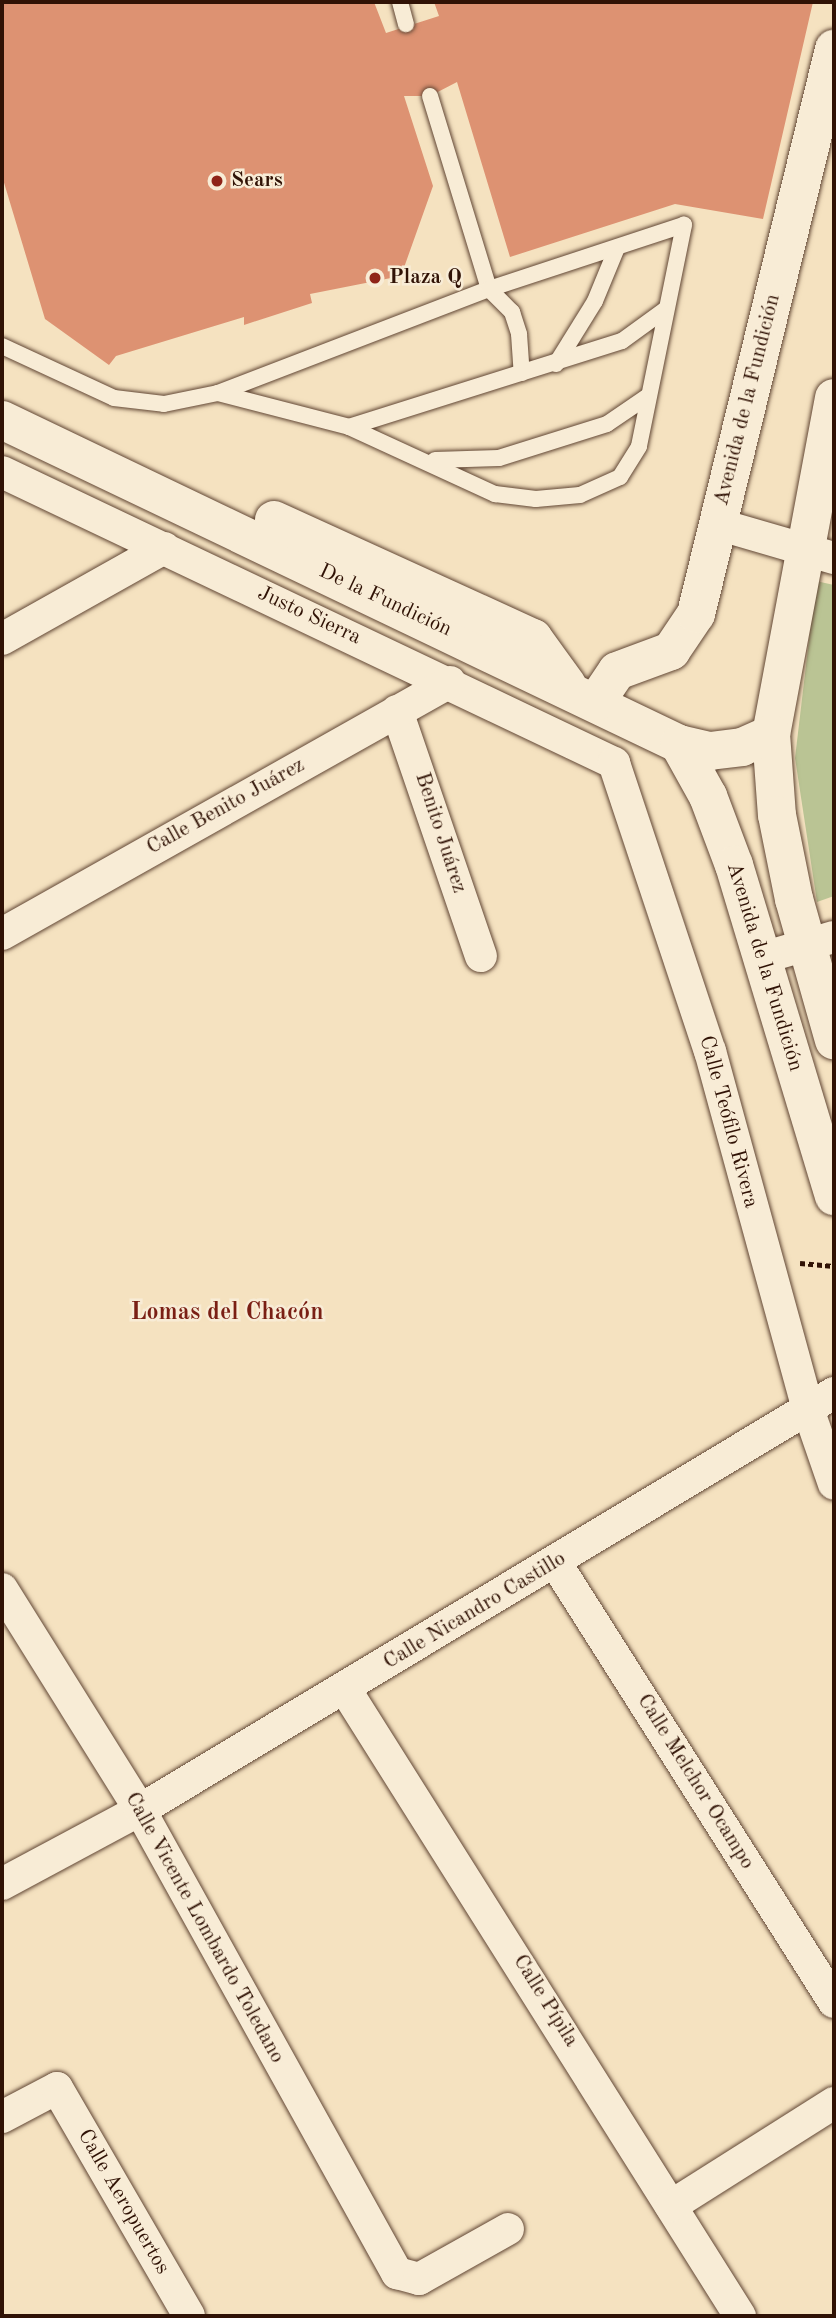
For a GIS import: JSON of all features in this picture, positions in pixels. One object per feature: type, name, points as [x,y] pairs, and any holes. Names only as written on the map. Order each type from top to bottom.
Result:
[{"type":"street","name":"Avenida de la Fundición","points":[[583,695],[617,671],[671,651],[688,633],[834,49]]},
{"type":"street","points":[[2,396],[533,638],[583,695]]},
{"type":"street","points":[[834,398],[818,554],[772,734],[777,815],[820,942],[834,1040]]},
{"type":"street","name":"De la Fundición","points":[[2,420],[583,695],[679,744],[721,750],[772,734]]},
{"type":"street","name":"Justo Sierra","points":[[2,472],[450,682],[614,764]]},
{"type":"street","points":[[717,524],[818,554]]},
{"type":"street","points":[[2,639],[164,548]]},
{"type":"street","name":"Calle Benito Juárez","points":[[2,934],[450,682]]},
{"type":"street","name":"Benito Juárez","points":[[397,711],[481,956]]},
{"type":"street","name":"Avenida de la Fundición","points":[[679,744],[708,796],[762,958],[834,1196]]},
{"type":"street","name":"Calle Teófilo Rivera","points":[[614,764],[710,1051],[821,1401],[834,1484]]},
{"type":"street","points":[[762,958],[820,942]]},
{"type":"street","name":"Calle Nicandro Castillo","points":[[2,1884],[140,1810],[821,1401]]},
{"type":"street","name":"Calle Melchor Ocampo","points":[[555,1562],[834,2003]]},
{"type":"street","name":"Calle Vicente Lombardo Toledano","points":[[2,1589],[140,1810],[397,2273],[419,2279],[508,2229]]},
{"type":"street","name":"Calle Pípila","points":[[345,1689],[740,2316]]},
{"type":"street","name":"Calle Aeropuertos","points":[[2,2117],[57,2088],[189,2316]]},
{"type":"street","points":[[671,2206],[834,2104]]},
{"type":"lane","points":[[400,2],[406,24]]},
{"type":"lane","points":[[430,96],[489,289],[512,312],[522,373]]},
{"type":"lane","points":[[2,346],[114,398],[164,404],[218,393],[489,289],[616,250],[684,225],[639,446],[620,477],[580,495],[536,499],[495,494],[349,426],[218,393]]},
{"type":"lane","points":[[556,364],[595,301],[616,250]]},
{"type":"lane","points":[[349,426],[556,364],[622,341],[666,309]]},
{"type":"lane","points":[[419,458],[454,463],[499,458],[607,424],[648,396]]},
{"type":"path","points":[[792,1262],[834,1266]]},
{"type":"green space","points":[[816,581],[834,585],[834,896],[817,902],[795,758]]},
{"type":"building","name":"Sears","points":[[2,2],[374,2],[386,33],[439,16],[434,2],[813,2],[763,219],[675,204],[510,257],[457,82],[430,96],[404,96],[433,186],[401,276],[310,294],[312,303],[244,325],[244,317],[116,356],[109,365],[45,319],[2,176]]},
{"type":"place","name":"Sears","points":[[217,181]]},
{"type":"place","name":"Plaza Q","points":[[375,278]]},
{"type":"district","name":"Lomas del Chacón","points":[[227,1314]]}]
